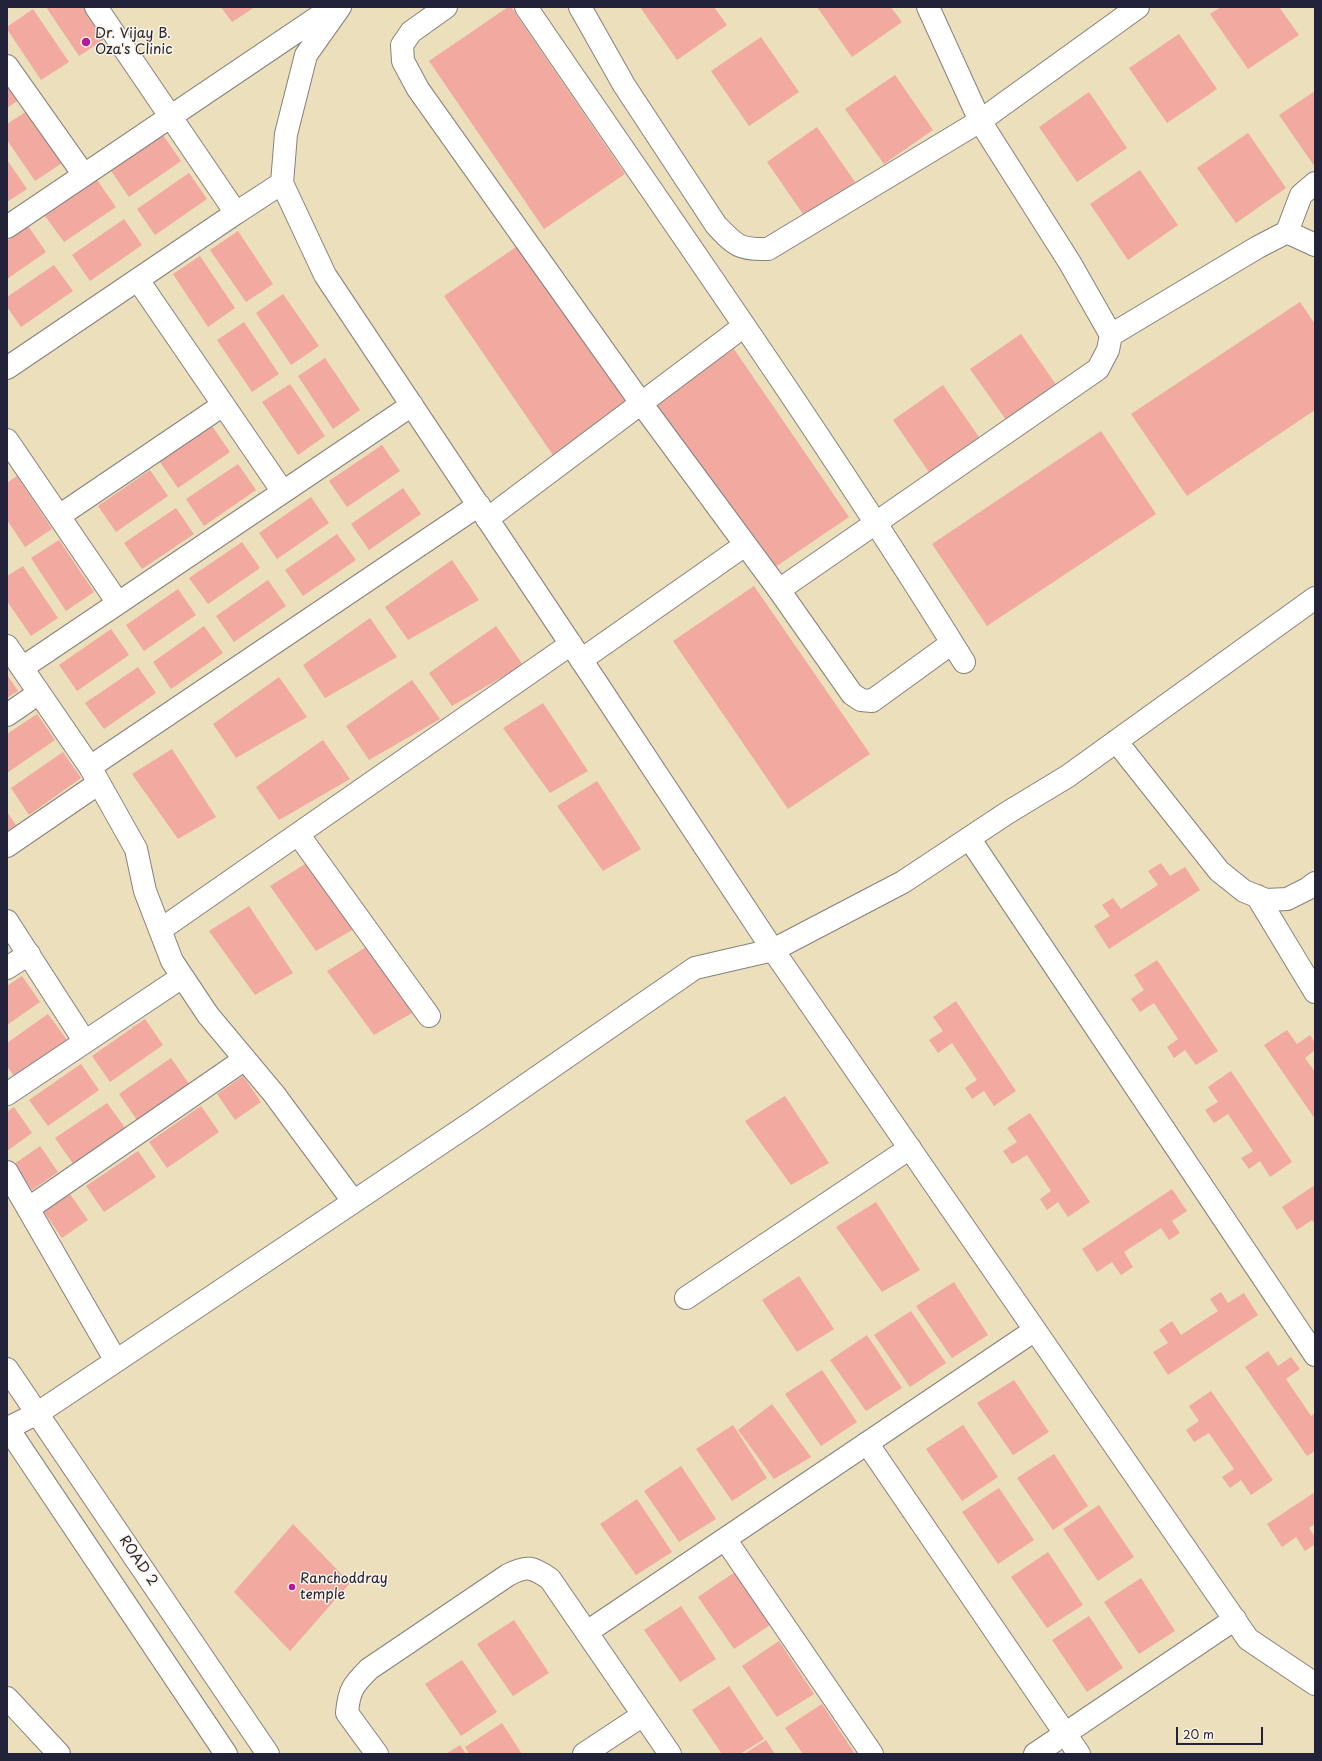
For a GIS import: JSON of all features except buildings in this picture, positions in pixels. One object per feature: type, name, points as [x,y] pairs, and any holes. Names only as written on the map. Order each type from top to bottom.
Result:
[{"type":"street","points":[[96,7],[236,214]]},
{"type":"street","points":[[7,227],[333,7]]},
{"type":"street","points":[[340,7],[306,55],[286,134],[282,183],[325,275],[772,950],[1248,1639],[1315,1684]]},
{"type":"street","points":[[446,7],[411,32],[402,45],[403,61],[418,89],[641,403],[779,590],[852,694],[861,700],[872,701],[952,643]]},
{"type":"street","points":[[526,7],[877,524],[964,662]]},
{"type":"street","points":[[580,7],[624,85],[716,225],[734,243],[749,250],[768,249],[980,121],[1138,7]]},
{"type":"street","points":[[779,590],[877,524],[1098,369],[1108,350],[1111,335],[1070,263],[980,121],[928,7]]},
{"type":"street","points":[[7,66],[84,175]]},
{"type":"street","points":[[7,368],[282,183]]},
{"type":"street","points":[[1111,335],[1258,247],[1287,232],[1301,195],[1315,183]]},
{"type":"street","points":[[1287,232],[1315,245]]},
{"type":"street","points":[[138,280],[283,492]]},
{"type":"street","points":[[7,846],[94,775],[483,512],[641,403],[744,326]]},
{"type":"street","points":[[59,516],[223,404]]},
{"type":"street","points":[[22,668],[412,405]]},
{"type":"street","points":[[7,440],[118,603]]},
{"type":"street","points":[[160,930],[298,834],[576,652],[745,545]]},
{"type":"street","points":[[226,1754],[8,1428],[38,1413],[116,1361],[480,1116],[695,968],[772,950],[903,882],[969,838],[1068,776],[1315,598]]},
{"type":"street","points":[[7,646],[94,775],[136,849],[145,891],[172,961],[208,1015],[274,1094],[353,1201]]},
{"type":"street","points":[[7,715],[39,693]]},
{"type":"street","points":[[1116,741],[1219,871],[1244,891],[1266,900],[1287,899],[1307,889],[1315,883]]},
{"type":"street","points":[[298,834],[429,1016]]},
{"type":"street","points":[[969,838],[1315,1355]]},
{"type":"street","points":[[1257,896],[1315,992]]},
{"type":"street","points":[[7,921],[85,1042]]},
{"type":"street","points":[[7,968],[29,954]]},
{"type":"street","points":[[7,1094],[182,977]]},
{"type":"street","points":[[29,1208],[245,1059]]},
{"type":"street","points":[[686,1298],[910,1148]]},
{"type":"street","points":[[7,1172],[116,1361]]},
{"type":"street","points":[[587,1632],[1035,1330]]},
{"type":"street","name":"ROAD 2","points":[[7,1369],[268,1754]]},
{"type":"street","points":[[867,1443],[1079,1754]]},
{"type":"street","points":[[725,1539],[872,1754]]},
{"type":"street","points":[[377,1754],[347,1713],[349,1695],[358,1680],[369,1669],[508,1575],[520,1569],[537,1569],[550,1579],[670,1754]]},
{"type":"street","points":[[1035,1754],[1235,1619]]},
{"type":"street","points":[[7,1698],[59,1754]]},
{"type":"street","points":[[584,1754],[643,1715]]},
{"type":"place","name":"Dr. Vijay B. Oza's Clinic","points":[[86,42]]},
{"type":"place","name":"Ranchoddray temple","points":[[292,1587]]}]
